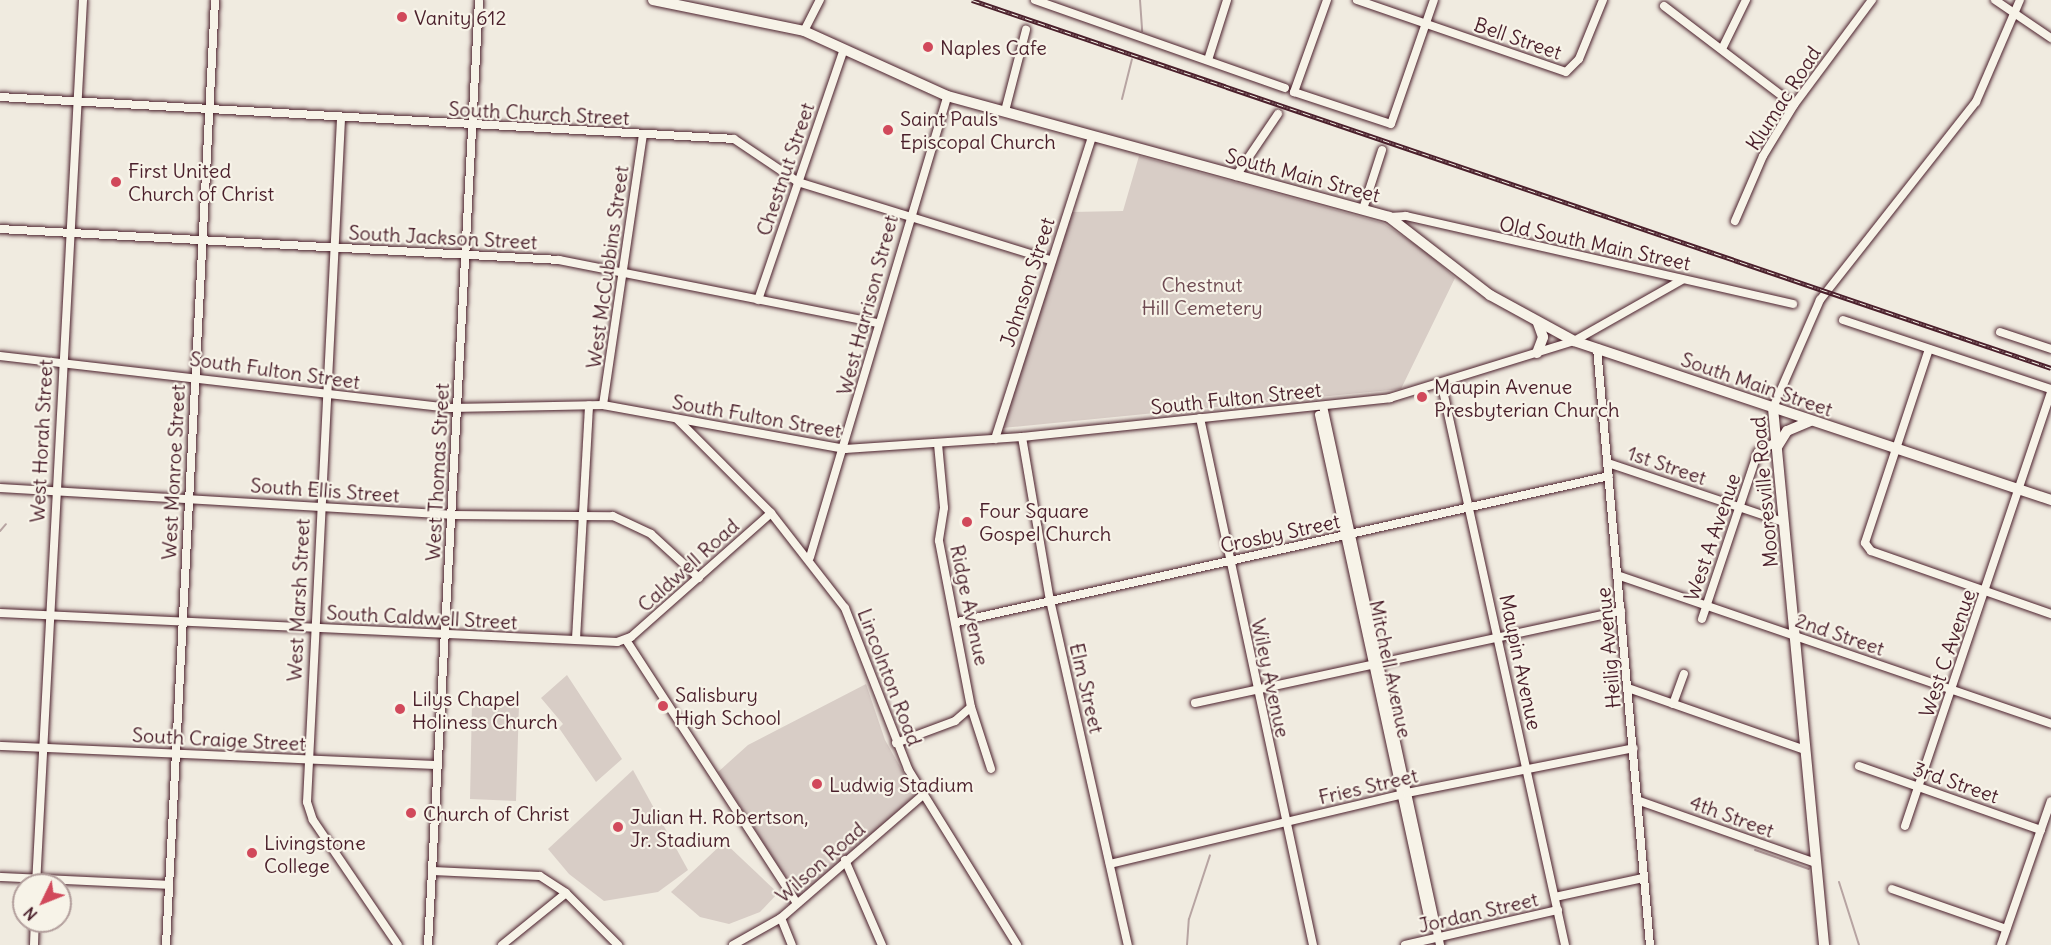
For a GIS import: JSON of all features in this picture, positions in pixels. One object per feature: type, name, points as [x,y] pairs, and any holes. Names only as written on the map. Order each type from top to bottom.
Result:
[{"type":"main road","name":"South Main Street","points":[[653,0],[804,32],[947,96],[1236,176],[1363,208],[1389,217],[1490,295],[1574,341],[2051,501]]},
{"type":"main road","points":[[1537,353],[1543,337],[1538,323]]},
{"type":"main road","name":"Mooresville Road","points":[[1773,408],[1824,945]]},
{"type":"main road","points":[[1776,445],[1787,431],[1810,421]]},
{"type":"street","name":"West Horah Street","points":[[37,873],[48,615],[62,359],[80,102],[83,0]]},
{"type":"street","name":"West Monroe Street","points":[[166,945],[174,753],[215,0]]},
{"type":"street","name":"West Thomas Street","points":[[428,945],[479,0]]},
{"type":"street","points":[[804,32],[820,0]]},
{"type":"street","points":[[1035,0],[1285,88]]},
{"type":"street","points":[[1208,60],[1227,0]]},
{"type":"street","points":[[1327,0],[1294,92],[1391,124],[1434,0]]},
{"type":"street","name":"Bell Street","points":[[1357,0],[1566,72],[1579,59],[1603,0]]},
{"type":"street","points":[[1722,49],[1746,0]]},
{"type":"street","name":"Klumac Road","points":[[1735,221],[1763,156],[1794,105],[1872,0]]},
{"type":"street","points":[[1995,0],[2051,38]]},
{"type":"street","name":"Mooresville Road","points":[[1773,408],[1820,300],[1976,102],[2020,0]]},
{"type":"street","points":[[1664,6],[1794,105]]},
{"type":"street","points":[[1005,111],[1026,30]]},
{"type":"street","name":"Chestnut Street","points":[[758,300],[844,49]]},
{"type":"street","name":"West Harrison Street","points":[[810,557],[845,449],[909,215],[947,96]]},
{"type":"street","name":"South Church Street","points":[[0,97],[341,119],[734,138],[798,182],[1050,260]]},
{"type":"street","points":[[1236,176],[1278,114]]},
{"type":"street","name":"West Marsh Street","points":[[341,119],[324,396],[307,802],[313,820],[398,945]]},
{"type":"street","name":"West McCubbins Street","points":[[603,405],[643,135]]},
{"type":"street","name":"Johnson Street","points":[[995,439],[1050,260],[1092,136]]},
{"type":"street","points":[[1363,208],[1382,150]]},
{"type":"street","name":"Old South Main Street","points":[[1389,217],[1406,216],[1793,304]]},
{"type":"street","name":"South Jackson Street","points":[[0,229],[559,260],[878,323]]},
{"type":"street","points":[[1574,341],[1682,280]]},
{"type":"street","points":[[1843,321],[2051,391]]},
{"type":"street","points":[[2000,332],[2051,350]]},
{"type":"street","name":"South Fulton Street","points":[[0,356],[62,359],[195,374],[324,396],[456,408],[603,405],[845,449],[1022,437],[1320,406],[1442,386],[1574,341]]},
{"type":"street","name":"Heilig Avenue","points":[[1597,348],[1650,945]]},
{"type":"street","points":[[1929,349],[1865,543],[1871,551],[2051,614]]},
{"type":"street","name":"Maupin Avenue","points":[[1442,386],[1565,945]]},
{"type":"street","name":"West C Avenue","points":[[1905,826],[2051,391]]},
{"type":"street","points":[[576,639],[589,405]]},
{"type":"street","name":"Mitchell Avenue","points":[[1320,406],[1404,794],[1439,941]]},
{"type":"street","name":"Wiley Avenue","points":[[1200,418],[1228,561],[1313,945]]},
{"type":"street","name":"Lincolnton Road","points":[[676,419],[771,513],[810,557],[857,632],[897,743],[923,795],[1017,945]]},
{"type":"street","name":"Elm Street","points":[[1022,437],[1050,600],[1128,945]]},
{"type":"street","name":"Ridge Avenue","points":[[938,444],[944,508],[939,542],[957,622],[971,707],[992,769]]},
{"type":"street","name":"West A Avenue","points":[[1702,619],[1758,452],[1776,445]]},
{"type":"street","name":"1st Street","points":[[1608,463],[1783,522]]},
{"type":"street","name":"Crosby Street","points":[[957,622],[1609,476]]},
{"type":"street","name":"South Ellis Street","points":[[0,488],[451,515],[583,515],[632,523],[699,578]]},
{"type":"street","name":"Caldwell Road","points":[[626,640],[771,513]]},
{"type":"street","name":"2nd Street","points":[[1617,575],[2051,724]]},
{"type":"street","points":[[1195,703],[1621,611]]},
{"type":"street","name":"South Caldwell Street","points":[[0,613],[446,636],[626,640]]},
{"type":"street","points":[[626,640],[797,903]]},
{"type":"street","points":[[1673,704],[1684,674]]},
{"type":"street","points":[[1628,688],[1805,750]]},
{"type":"street","points":[[897,743],[955,721],[971,707]]},
{"type":"street","name":"South Craige Street","points":[[0,746],[437,765]]},
{"type":"street","name":"Fries Street","points":[[1110,864],[1404,794],[1634,748]]},
{"type":"street","name":"3rd Street","points":[[1859,766],[2041,830]]},
{"type":"street","name":"Wilson Road","points":[[733,945],[781,918],[845,860],[923,795]]},
{"type":"street","name":"4th Street","points":[[1637,800],[1816,863]]},
{"type":"street","points":[[2001,945],[2051,801]]},
{"type":"street","points":[[845,860],[882,945]]},
{"type":"street","points":[[433,871],[540,876],[566,893],[618,945]]},
{"type":"street","name":"Jordan Street","points":[[1555,897],[1643,878]]},
{"type":"street","points":[[72,883],[168,885]]},
{"type":"street","points":[[1892,889],[2006,929]]},
{"type":"street","points":[[502,945],[566,893]]},
{"type":"street","name":"Jordan Street","points":[[1404,945],[1439,941],[1558,910]]},
{"type":"street","points":[[781,918],[792,945]]},
{"type":"green space","name":"Chestnut Hill Cemetery","points":[[1139,156],[1383,223],[1428,253],[1455,278],[1401,389],[1002,428],[1071,212],[1123,211]]},
{"type":"green space","points":[[567,675],[622,759],[596,782],[559,728],[563,724],[541,698]]},
{"type":"green space","name":"Ludwig Stadium","points":[[866,684],[885,740],[916,795],[799,898],[718,772],[748,745]]},
{"type":"green space","points":[[472,702],[519,704],[516,801],[470,799]]},
{"type":"green space","name":"Julian H. Robertson, Jr. Stadium","points":[[633,770],[688,870],[658,892],[604,901],[569,874],[548,849]]},
{"type":"green space","points":[[724,842],[778,893],[760,912],[729,924],[700,917],[671,892]]},
{"type":"waterway","points":[[1140,0],[1142,31]]},
{"type":"waterway","points":[[1122,99],[1132,59]]},
{"type":"waterway","points":[[0,531],[6,524]]},
{"type":"waterway","points":[[1755,850],[1809,869]]},
{"type":"waterway","points":[[1187,945],[1189,919],[1210,855]]},
{"type":"waterway","points":[[1839,882],[1859,945]]},
{"type":"railway","points":[[972,0],[2051,368]]},
{"type":"place","name":"Vanity 612","points":[[402,17]]},
{"type":"place","name":"Naples Cafe","points":[[928,47]]},
{"type":"place","name":"Saint Pauls Episcopal Church","points":[[888,130]]},
{"type":"place","name":"First United Church of Christ","points":[[116,182]]},
{"type":"place","name":"Maupin Avenue Presbyterian Church","points":[[1422,397]]},
{"type":"place","name":"Four Square Gospel Church","points":[[967,522]]},
{"type":"place","name":"Salisbury High School","points":[[663,706]]},
{"type":"place","name":"Lilys Chapel Holiness Church","points":[[400,709]]},
{"type":"place","name":"Ludwig Stadium","points":[[817,784]]},
{"type":"place","name":"Church of Christ","points":[[411,813]]},
{"type":"place","name":"Julian H. Robertson, Jr. Stadium","points":[[618,827]]},
{"type":"place","name":"Livingstone College","points":[[252,853]]}]
